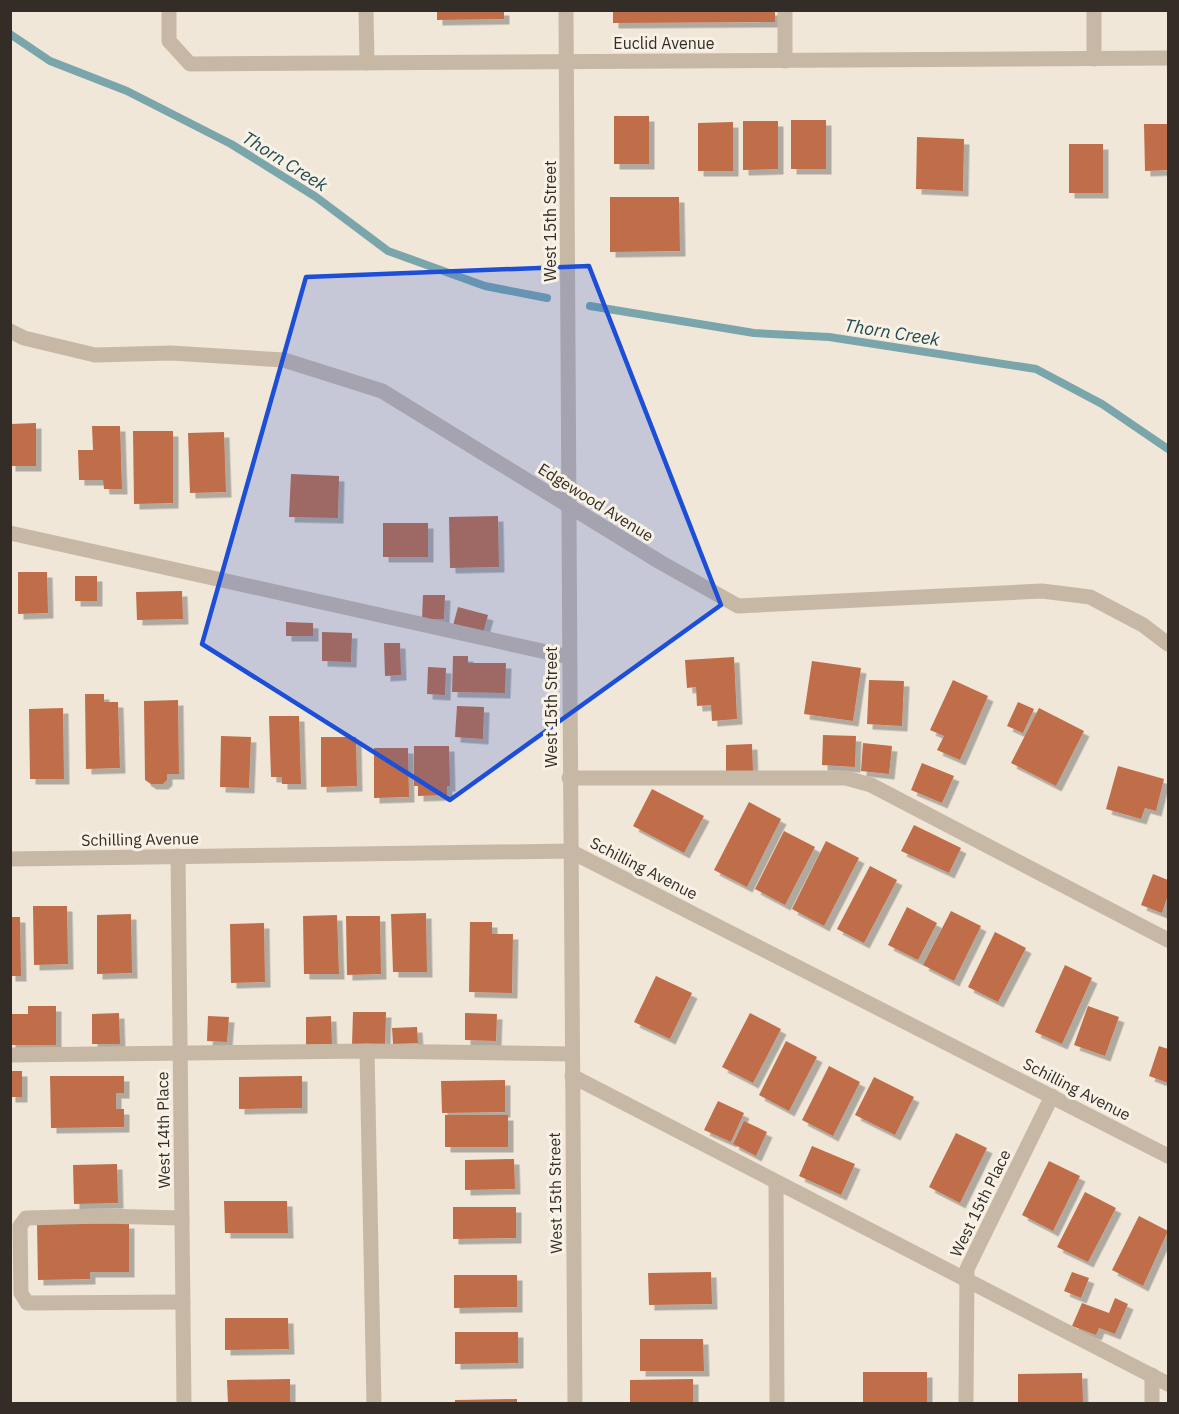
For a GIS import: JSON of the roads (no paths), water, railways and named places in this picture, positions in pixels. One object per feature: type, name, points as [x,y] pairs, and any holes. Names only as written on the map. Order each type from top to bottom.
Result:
[{"type":"street","name":"Euclid Avenue","points":[[169,10],[169,41],[190,64],[1168,58]]},
{"type":"street","points":[[366,10],[367,63]]},
{"type":"street","name":"West 15th Street","points":[[566,10],[570,507],[569,778],[575,1404]]},
{"type":"street","points":[[785,10],[785,61]]},
{"type":"street","points":[[1094,10],[1094,59]]},
{"type":"street","name":"Edgewood Avenue","points":[[10,331],[24,338],[95,355],[171,353],[284,360],[382,391],[570,507],[738,606],[1042,591],[1090,597],[1143,625],[1168,644]]},
{"type":"street","points":[[10,533],[570,657]]},
{"type":"street","points":[[569,778],[846,778],[871,785],[1168,940]]},
{"type":"street","name":"Schilling Avenue","points":[[10,859],[570,851],[1168,1156]]},
{"type":"street","name":"West 14th Place","points":[[178,856],[184,1404]]},
{"type":"street","points":[[10,1056],[368,1051],[572,1054]]},
{"type":"street","points":[[368,1051],[374,1404]]},
{"type":"street","points":[[572,1076],[1168,1383]]},
{"type":"street","name":"West 15th Place","points":[[966,1404],[967,1269],[1052,1096]]},
{"type":"street","points":[[776,1182],[777,1404]]},
{"type":"street","points":[[182,1218],[101,1216],[26,1218],[20,1226],[21,1293],[27,1303],[183,1302]]},
{"type":"street","points":[[1152,1375],[1152,1404]]},
{"type":"waterway","name":"Thorn Creek","points":[[10,34],[50,61],[127,91],[231,144],[316,197],[388,251],[485,286],[547,298]]},
{"type":"waterway","name":"Thorn Creek","points":[[590,306],[754,333],[829,337],[1036,369],[1102,404],[1168,449]]}]
